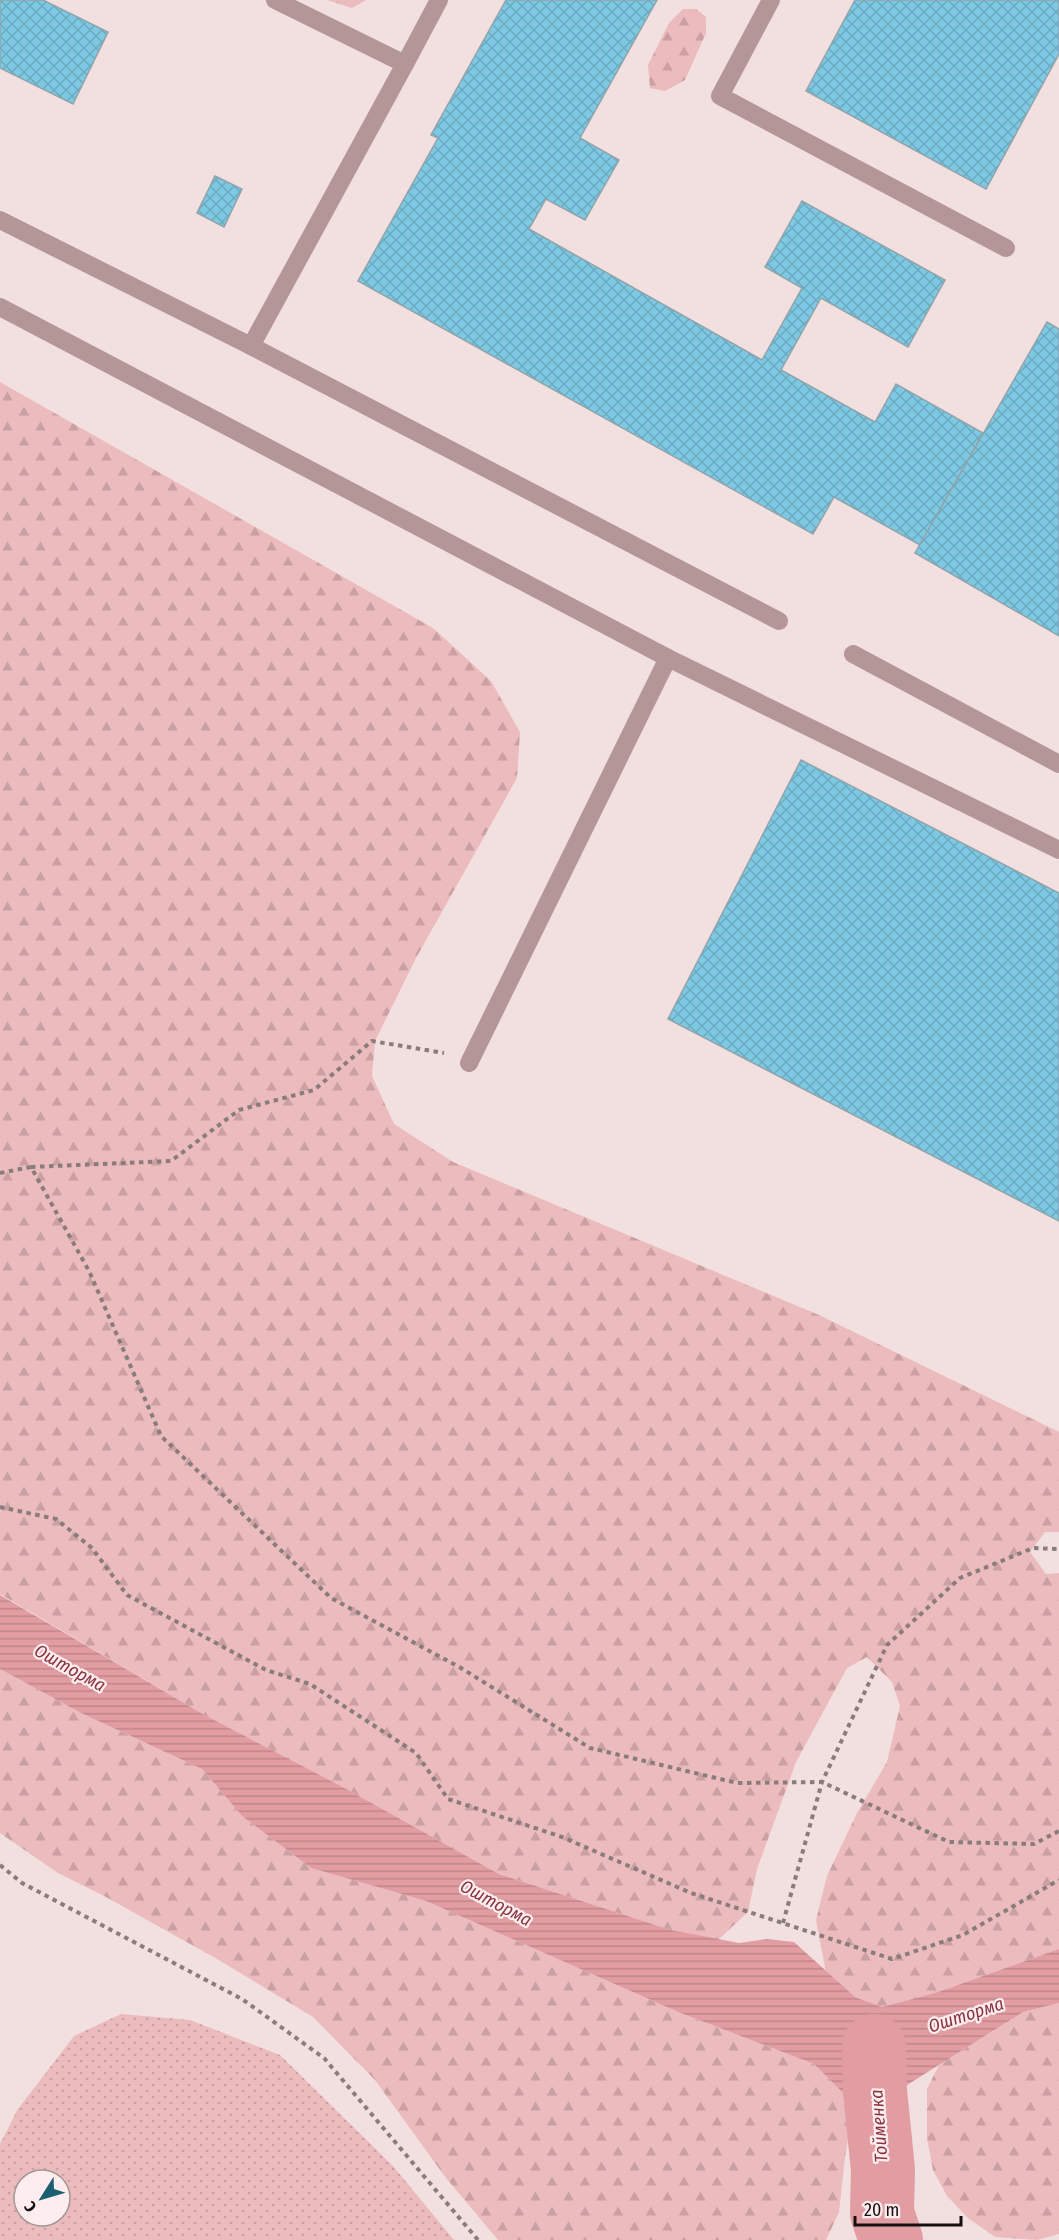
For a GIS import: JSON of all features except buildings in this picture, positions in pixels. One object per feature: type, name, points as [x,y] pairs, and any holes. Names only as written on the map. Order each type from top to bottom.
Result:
[{"type":"lane","points":[[274,0],[405,64]]},
{"type":"lane","points":[[250,346],[439,0]]},
{"type":"lane","points":[[771,0],[720,96],[1006,248]]},
{"type":"lane","points":[[0,220],[250,346],[779,621]]},
{"type":"lane","points":[[0,307],[668,658],[1059,850]]},
{"type":"lane","points":[[853,654],[1059,764]]},
{"type":"lane","points":[[469,1064],[668,658]]},
{"type":"path","points":[[0,1173],[30,1167],[171,1161],[239,1110],[314,1090],[372,1041],[449,1054],[469,1064]]},
{"type":"path","points":[[30,1167],[89,1271],[161,1436],[331,1598],[461,1668],[590,1748],[737,1783],[822,1782],[949,1842],[1034,1844],[1059,1832]]},
{"type":"path","points":[[0,1507],[56,1519],[92,1548],[126,1594],[266,1670],[310,1684],[416,1753],[448,1799],[562,1837],[691,1893],[892,1959],[963,1935],[1059,1880]]},
{"type":"path","points":[[783,1923],[822,1782],[887,1645],[960,1578],[1033,1548],[1059,1549]]},
{"type":"path","points":[[0,1865],[21,1883],[242,2000],[324,2058],[478,2240]]},
{"type":"green space","points":[[327,0],[366,0],[352,8]]},
{"type":"green space","points":[[683,9],[696,9],[706,17],[706,33],[685,80],[665,91],[650,88],[648,65],[669,23]]},
{"type":"green space","points":[[0,382],[433,628],[491,681],[520,732],[517,778],[416,958],[375,1041],[372,1076],[394,1124],[453,1162],[819,1315],[1059,1432],[1059,1532],[1045,1532],[1030,1552],[1046,1574],[1059,1573],[1059,1949],[938,1992],[882,2007],[855,1997],[826,1973],[816,1920],[827,1876],[857,1813],[887,1762],[900,1706],[892,1682],[867,1657],[847,1668],[796,1762],[757,1869],[748,1912],[718,1940],[671,1930],[499,1874],[341,1786],[201,1713],[0,1594]]},
{"type":"green space","points":[[0,1669],[81,1713],[202,1769],[242,1816],[311,1868],[426,1901],[678,2012],[814,2064],[854,2104],[839,2212],[826,2240],[498,2240],[446,2178],[375,2080],[313,2017],[217,1959],[58,1873],[0,1833]]},
{"type":"green space","points":[[1059,2003],[1059,2234],[1037,2240],[995,2237],[968,2218],[947,2196],[933,2170],[927,2138],[927,2089],[939,2065],[1023,2012]]},
{"type":"green space","points":[[121,2014],[190,2020],[280,2055],[393,2166],[454,2240],[0,2240],[0,2144],[18,2109],[74,2036]]},
{"type":"water","name":"Ошторма","points":[[0,1595],[201,1713],[341,1786],[499,1874],[671,1930],[739,1943],[767,1939],[794,1942],[855,1997],[882,2007],[938,1992],[1059,1949],[1059,2003],[1023,2012],[888,2097],[854,2104],[814,2064],[678,2012],[426,1901],[311,1868],[242,1816],[202,1769],[81,1713],[0,1669]]},
{"type":"waterway","name":"Тойменка","points":[[874,2046],[875,2091],[883,2170],[882,2213],[891,2240]]}]
